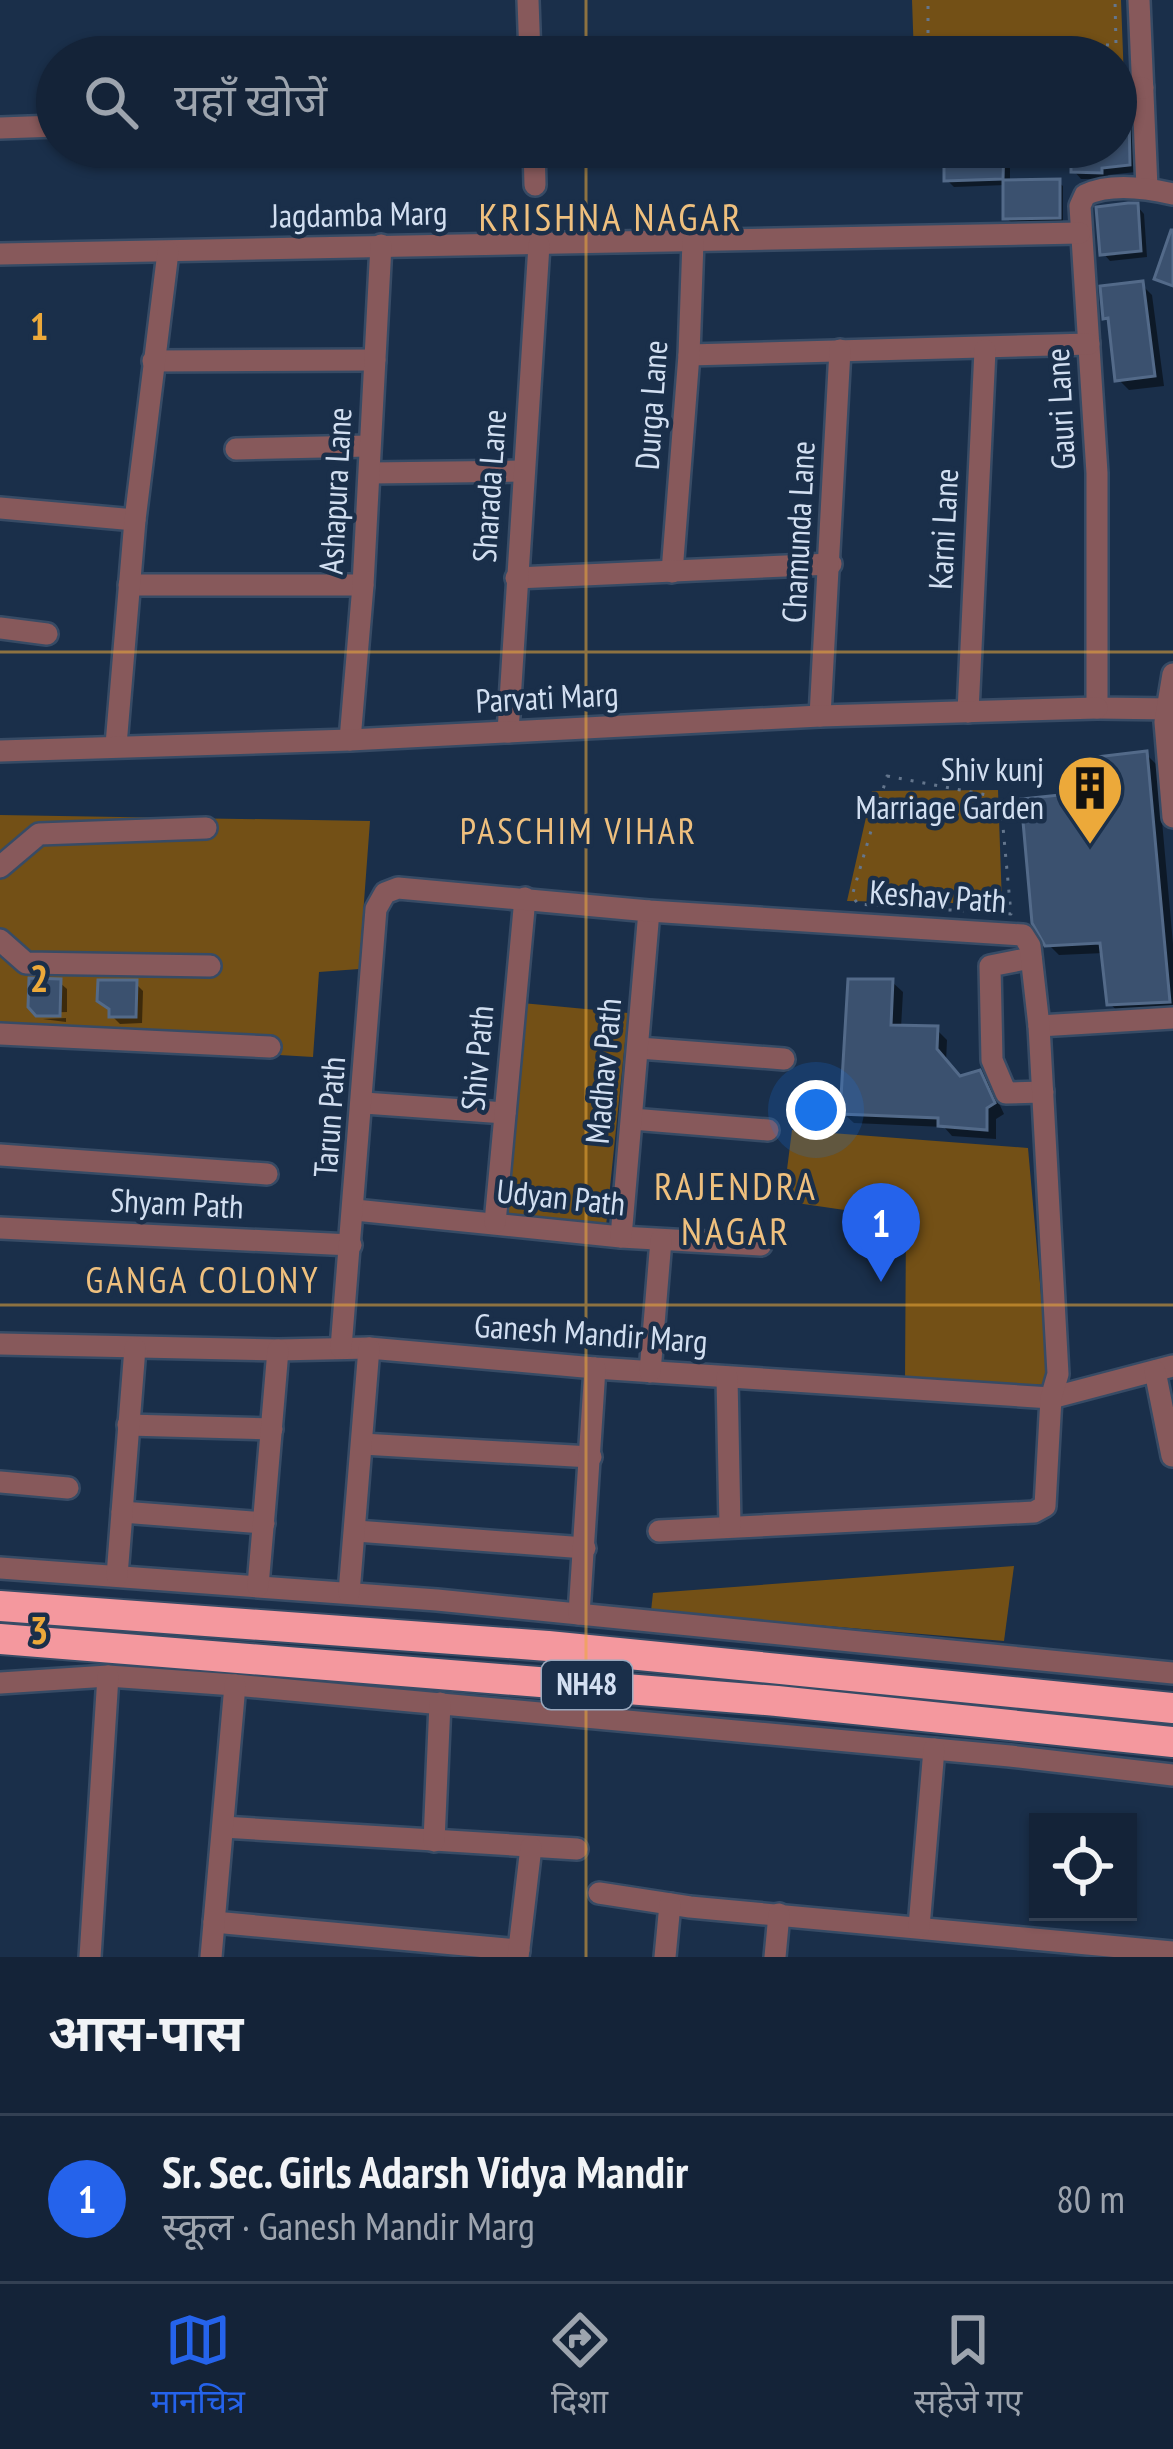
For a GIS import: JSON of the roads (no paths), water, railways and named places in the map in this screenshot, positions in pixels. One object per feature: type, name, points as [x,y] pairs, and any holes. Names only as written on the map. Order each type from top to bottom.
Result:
[{"type":"highway","name":"NH48","points":[[0,1606],[548,1646],[1173,1708]]},
{"type":"highway","name":"NH48","points":[[0,1639],[777,1701],[1173,1742]]},
{"type":"street","points":[[528,0],[529,36]]},
{"type":"street","points":[[1139,0],[1148,188]]},
{"type":"street","points":[[1137,88],[1143,88]]},
{"type":"street","points":[[0,128],[36,127]]},
{"type":"street","points":[[535,168],[535,185]]},
{"type":"street","points":[[1080,233],[1080,206],[1085,195],[1094,191],[1148,188],[1173,194]]},
{"type":"street","name":"Jagdamba Marg","points":[[0,254],[1080,233]]},
{"type":"street","name":"Gauri Lane","points":[[1080,233],[1097,472],[1097,709]]},
{"type":"street","name":"Durga Lane","points":[[673,572],[693,241]]},
{"type":"street","name":"Ashapura Lane","points":[[350,740],[381,245]]},
{"type":"street","name":"Sharada Lane","points":[[508,732],[539,245]]},
{"type":"street","points":[[116,745],[135,520],[168,252]]},
{"type":"street","points":[[689,355],[1089,344]]},
{"type":"street","name":"Chamunda Lane","points":[[820,716],[840,350]]},
{"type":"street","name":"Karni Lane","points":[[968,712],[985,350]]},
{"type":"street","points":[[153,361],[375,360]]},
{"type":"street","points":[[236,449],[369,446]]},
{"type":"street","points":[[370,473],[523,470]]},
{"type":"street","points":[[0,508],[135,520]]},
{"type":"street","points":[[516,578],[831,564]]},
{"type":"street","points":[[129,584],[363,585]]},
{"type":"street","points":[[0,628],[47,634]]},
{"type":"street","points":[[1173,674],[1169,708],[1173,817]]},
{"type":"street","points":[[1097,709],[1169,708]]},
{"type":"street","name":"Parvati Marg","points":[[0,751],[350,740],[820,716],[1097,709]]},
{"type":"street","points":[[0,867],[39,834],[206,828]]},
{"type":"street","name":"Keshav Path","points":[[385,892],[398,888],[649,911],[1023,934],[1031,958],[1039,1026],[1058,1374],[1051,1398],[1045,1506],[1034,1512],[658,1531]]},
{"type":"street","name":"Tarun Path","points":[[341,1348],[376,909],[385,892]]},
{"type":"street","name":"Shiv Path","points":[[495,1223],[525,898]]},
{"type":"street","name":"Madhav Path","points":[[621,1237],[649,911]]},
{"type":"street","points":[[0,940],[26,963],[211,966]]},
{"type":"street","points":[[1031,958],[990,966],[992,1054],[1006,1093],[1043,1092]]},
{"type":"street","points":[[1039,1026],[1173,1018]]},
{"type":"street","points":[[0,1034],[270,1047]]},
{"type":"street","points":[[640,1048],[784,1059]]},
{"type":"street","points":[[364,1103],[505,1113]]},
{"type":"street","points":[[632,1119],[768,1130]]},
{"type":"street","points":[[0,1155],[267,1174]]},
{"type":"street","name":"Udyan Path","points":[[355,1210],[621,1237],[761,1245]]},
{"type":"street","name":"Shyam Path","points":[[0,1228],[351,1244]]},
{"type":"street","points":[[650,1372],[661,1240]]},
{"type":"street","name":"Ganesh Mandir Marg","points":[[0,1344],[369,1348],[595,1369],[1051,1398],[1164,1369]]},
{"type":"street","points":[[117,1576],[135,1348]]},
{"type":"street","points":[[349,1593],[369,1348]]},
{"type":"street","points":[[258,1586],[278,1350]]},
{"type":"street","points":[[579,1614],[595,1369]]},
{"type":"street","points":[[1164,1369],[1172,1456]]},
{"type":"street","points":[[727,1377],[730,1526]]},
{"type":"street","points":[[128,1425],[272,1429]]},
{"type":"street","points":[[362,1444],[591,1457]]},
{"type":"street","points":[[0,1482],[68,1487]]},
{"type":"street","points":[[122,1512],[264,1523]]},
{"type":"street","points":[[356,1531],[585,1548]]},
{"type":"street","points":[[0,1568],[349,1593],[1173,1673]]},
{"type":"street","points":[[90,1957],[108,1676]]},
{"type":"street","points":[[0,1683],[108,1676],[236,1685],[1173,1775]]},
{"type":"street","points":[[211,1957],[236,1685]]},
{"type":"street","points":[[434,1841],[440,1703]]},
{"type":"street","points":[[920,1927],[934,1749]]},
{"type":"street","points":[[223,1827],[577,1849]]},
{"type":"street","points":[[214,1922],[518,1953],[531,1847]]},
{"type":"street","points":[[599,1893],[670,1904],[1173,1952]]},
{"type":"street","points":[[665,1957],[670,1904]]},
{"type":"street","points":[[776,1957],[779,1914]]},
{"type":"place","name":"Shiv kunj Marriage Garden","points":[[1090,847]]},
{"type":"place","name":"Sr. Sec. Girls Adarsh Vidya Mandir","points":[[881,1282]]},
{"type":"district","name":"KRISHNA NAGAR","points":[[611,217]]},
{"type":"district","name":"PASCHIM VIHAR","points":[[579,831]]},
{"type":"district","name":"RAJENDRA NAGAR","points":[[736,1208]]},
{"type":"district","name":"GANGA COLONY","points":[[203,1280]]}]
